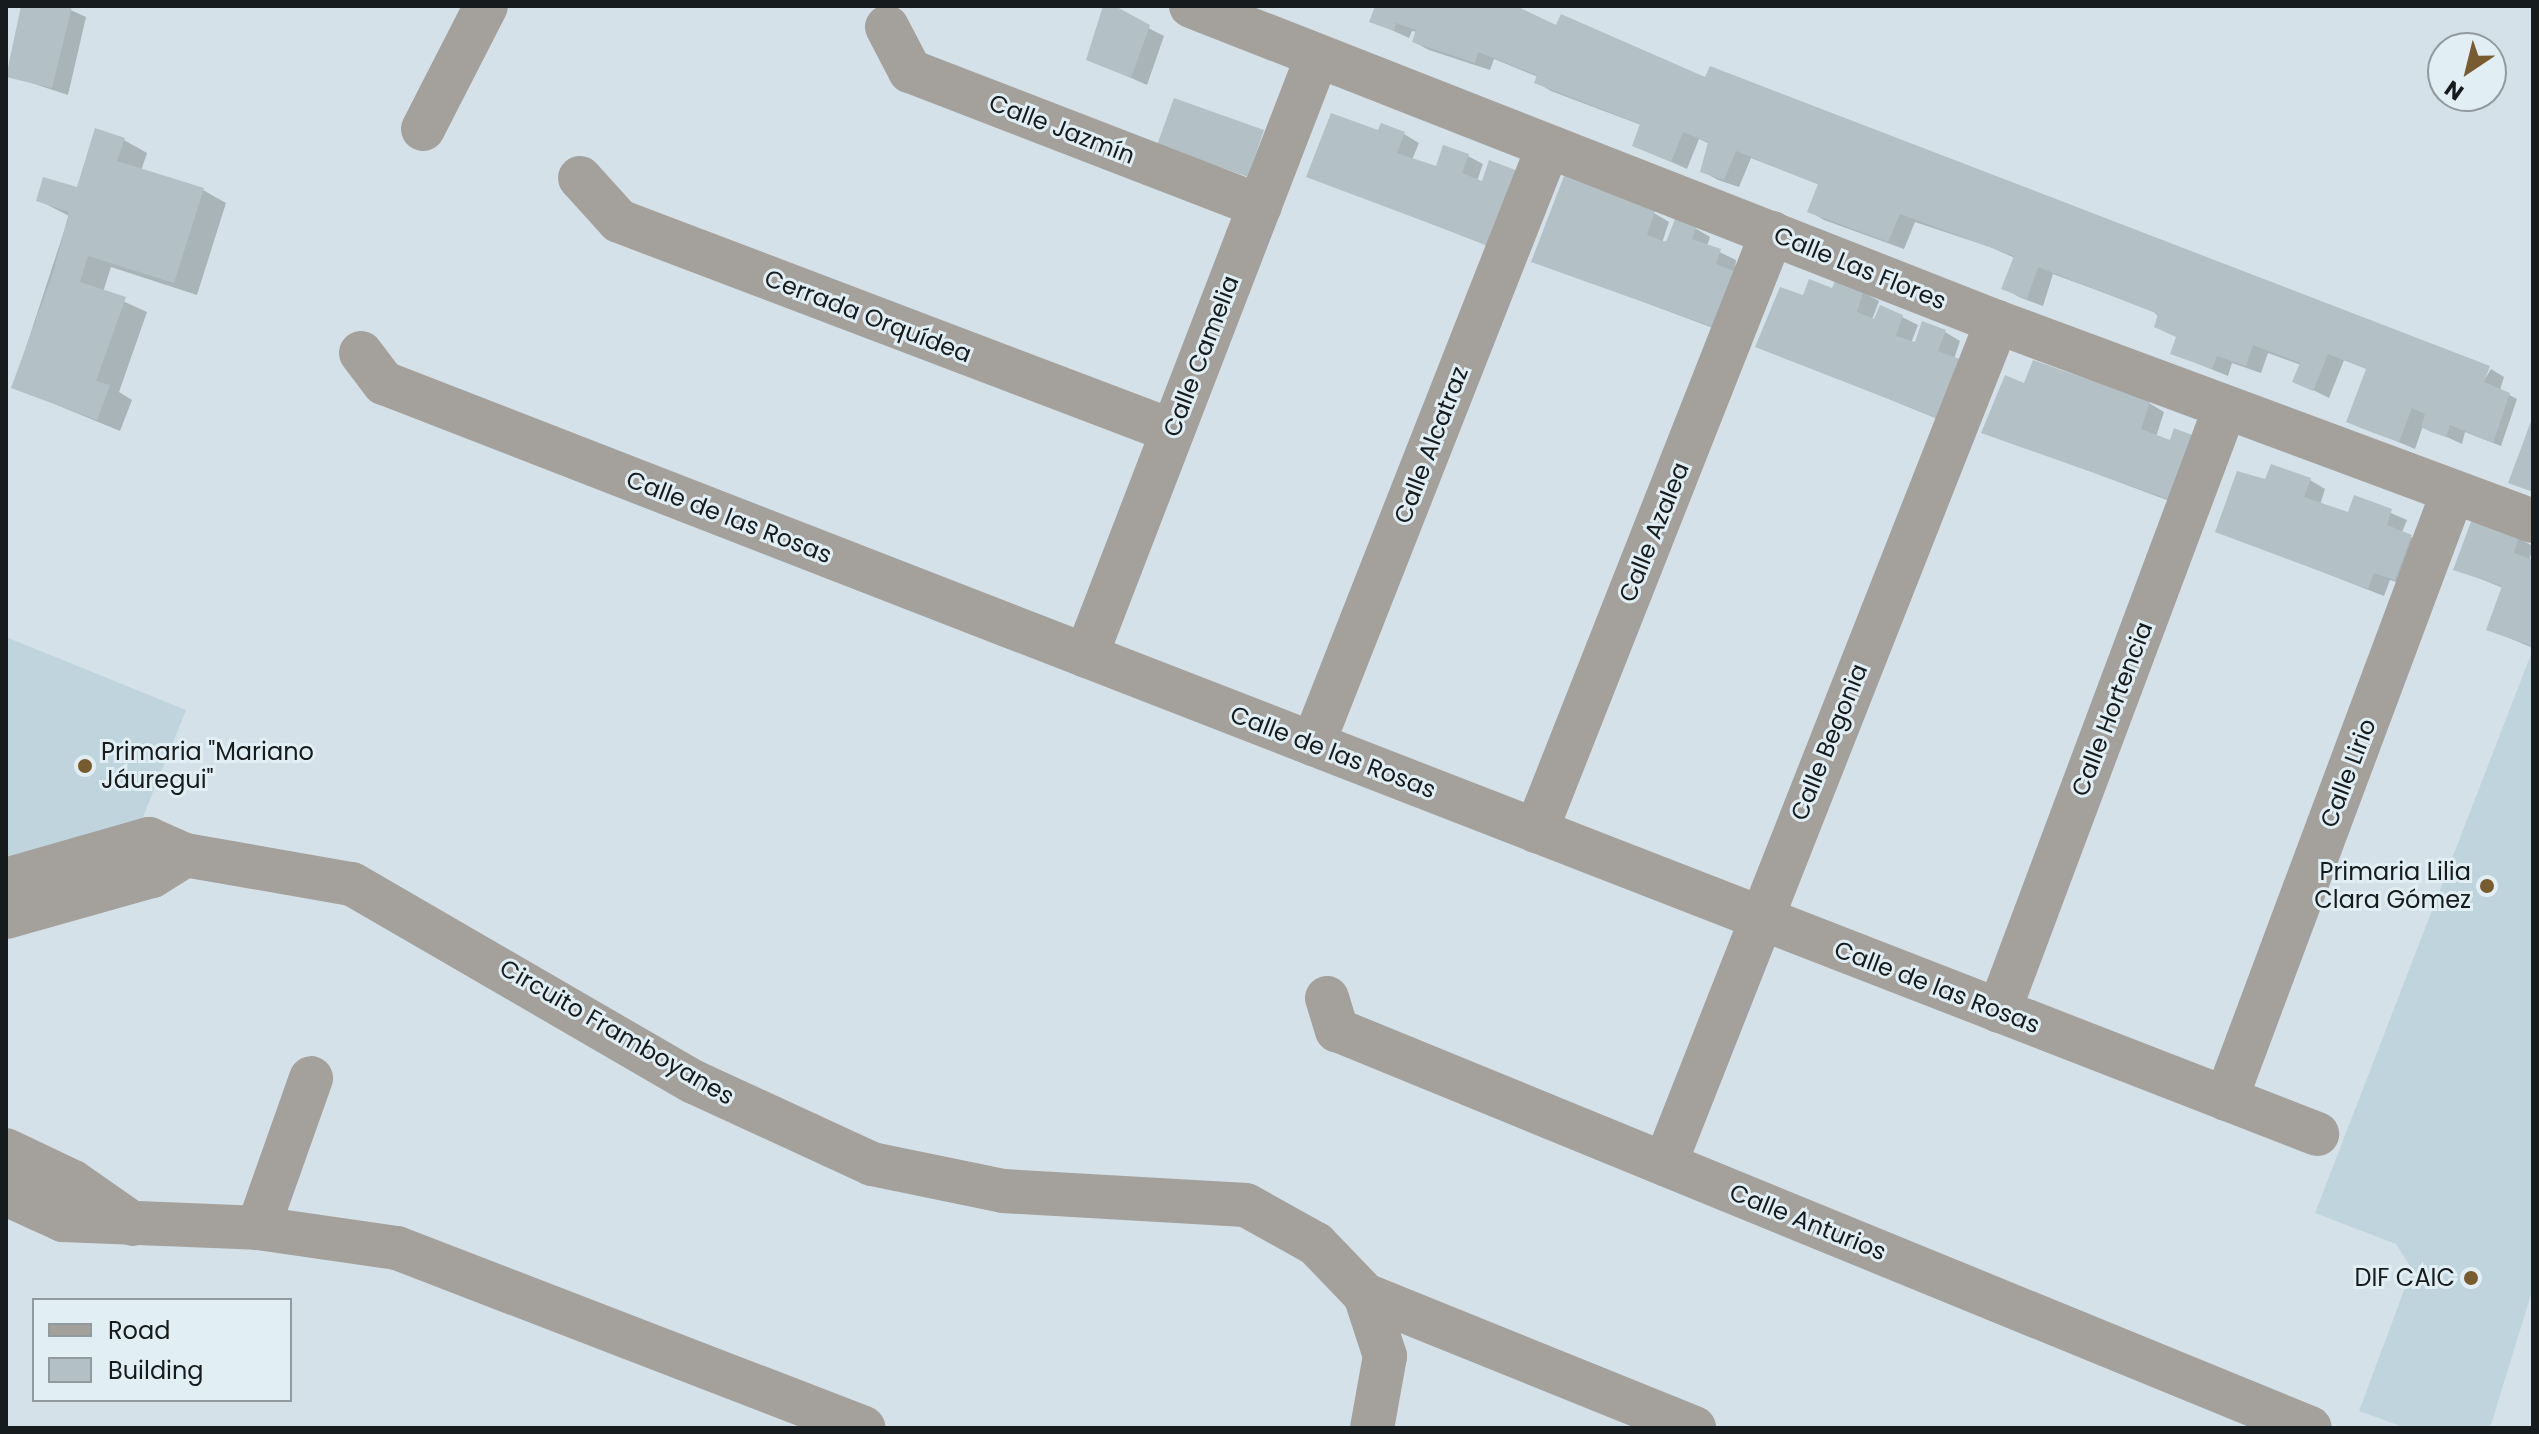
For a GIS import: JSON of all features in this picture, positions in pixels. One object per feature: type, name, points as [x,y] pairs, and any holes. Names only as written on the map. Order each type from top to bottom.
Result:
[{"type":"street","points":[[423,129],[486,6]]},
{"type":"street","name":"Calle Las Flores","points":[[1191,6],[1997,322],[2533,521]]},
{"type":"street","name":"Calle Jazmín","points":[[887,27],[910,71],[1260,206]]},
{"type":"street","name":"Calle Camelia","points":[[1086,656],[1317,57]]},
{"type":"street","name":"Calle Alcatraz","points":[[1313,744],[1548,147]]},
{"type":"street","name":"Cerrada Orquídea","points":[[580,178],[619,221],[1172,431]]},
{"type":"street","name":"Calle Azalea","points":[[1536,831],[1772,233]]},
{"type":"street","name":"Calle Begonia","points":[[1665,1164],[1759,917],[1997,322]]},
{"type":"street","name":"Calle de las Rosas","points":[[361,353],[384,383],[2317,1134]]},
{"type":"street","name":"Calle Hortencia","points":[[1999,1011],[2225,408]]},
{"type":"street","name":"Calle Lirio","points":[[2226,1099],[2453,492]]},
{"type":"street","name":"Circuito Framboyanes","points":[[6,880],[149,839],[185,855],[352,884],[694,1082],[872,1164],[1003,1191],[1246,1205],[1316,1244],[1365,1295],[1385,1356],[1372,1428]]},
{"type":"street","points":[[6,917],[152,876],[185,855]]},
{"type":"street","name":"Calle Anturios","points":[[1327,998],[1337,1030],[2310,1428]]},
{"type":"street","points":[[258,1228],[311,1078]]},
{"type":"street","points":[[6,1150],[73,1182],[135,1225]]},
{"type":"street","points":[[6,1194],[63,1220],[258,1228],[397,1248],[864,1428]]},
{"type":"street","points":[[1365,1295],[1694,1428]]},
{"type":"shaded area","name":"Primaria \"Mariano Jáuregui\"","points":[[6,637],[186,710],[141,822],[6,859]]},
{"type":"shaded area","points":[[2533,649],[2533,1288],[2490,1428],[2406,1428],[2359,1411],[2412,1269],[2396,1244],[2315,1213]]},
{"type":"building","points":[[21,6],[72,6],[52,88],[6,77]]},
{"type":"building","points":[[1103,6],[1115,6],[1150,25],[1131,78],[1086,60]]},
{"type":"building","points":[[1375,6],[1516,6],[1556,25],[1561,14],[1705,77],[1710,66],[2490,366],[2484,382],[2510,393],[2493,443],[2450,425],[2446,437],[2431,432],[2421,427],[2425,414],[2412,408],[2399,442],[2371,432],[2346,422],[2366,369],[2328,354],[2313,391],[2292,382],[2300,363],[2253,345],[2246,366],[2217,356],[2212,369],[2170,354],[2176,337],[2154,327],[2158,314],[2038,267],[2027,299],[2001,289],[2014,256],[1900,214],[1888,242],[1807,212],[1818,184],[1736,151],[1724,180],[1700,172],[1708,142],[1683,132],[1671,162],[1632,146],[1640,124],[1534,83],[1537,75],[1478,52],[1475,63],[1412,42],[1416,30],[1396,23],[1394,31],[1369,22]]},
{"type":"building","points":[[1174,98],[1264,130],[1248,177],[1157,145]]},
{"type":"building","points":[[1331,113],[1378,130],[1381,123],[1405,132],[1397,153],[1436,166],[1443,145],[1469,154],[1462,173],[1482,181],[1489,160],[1518,171],[1490,246],[1306,177]]},
{"type":"building","points":[[95,128],[125,138],[117,161],[204,188],[174,283],[88,256],[80,282],[126,297],[96,381],[110,385],[97,420],[11,388],[53,273],[69,212],[36,201],[43,177],[77,187]]},
{"type":"building","points":[[1564,176],[1655,211],[1647,235],[1666,242],[1675,219],[1696,227],[1692,239],[1721,249],[1716,264],[1734,271],[1713,327],[1531,262]]},
{"type":"building","points":[[1809,279],[1832,288],[1836,279],[1864,290],[1857,312],[1874,319],[1880,305],[1903,315],[1896,336],[1915,342],[1922,321],[1946,330],[1938,351],[1962,360],[1940,419],[1755,347],[1780,287],[1803,295]]},
{"type":"building","points":[[2033,360],[2150,401],[2141,429],[2170,440],[2174,428],[2192,435],[2168,499],[1981,433],[2005,375],[2024,383]]},
{"type":"building","points":[[2533,416],[2533,492],[2508,483]]},
{"type":"building","points":[[2271,464],[2311,478],[2304,497],[2348,512],[2354,495],[2392,509],[2387,525],[2412,535],[2395,580],[2374,573],[2368,589],[2215,532],[2237,471],[2265,479]]},
{"type":"building","points":[[2472,519],[2519,536],[2514,553],[2533,560],[2531,646],[2486,630],[2502,586],[2453,570]]},
{"type":"place","name":"Primaria \"Mariano Jáuregui\"","points":[[85,766]]},
{"type":"place","name":"Primaria Lilia Clara Gómez","points":[[2487,886]]},
{"type":"place","name":"DIF CAIC","points":[[2471,1278]]}]
